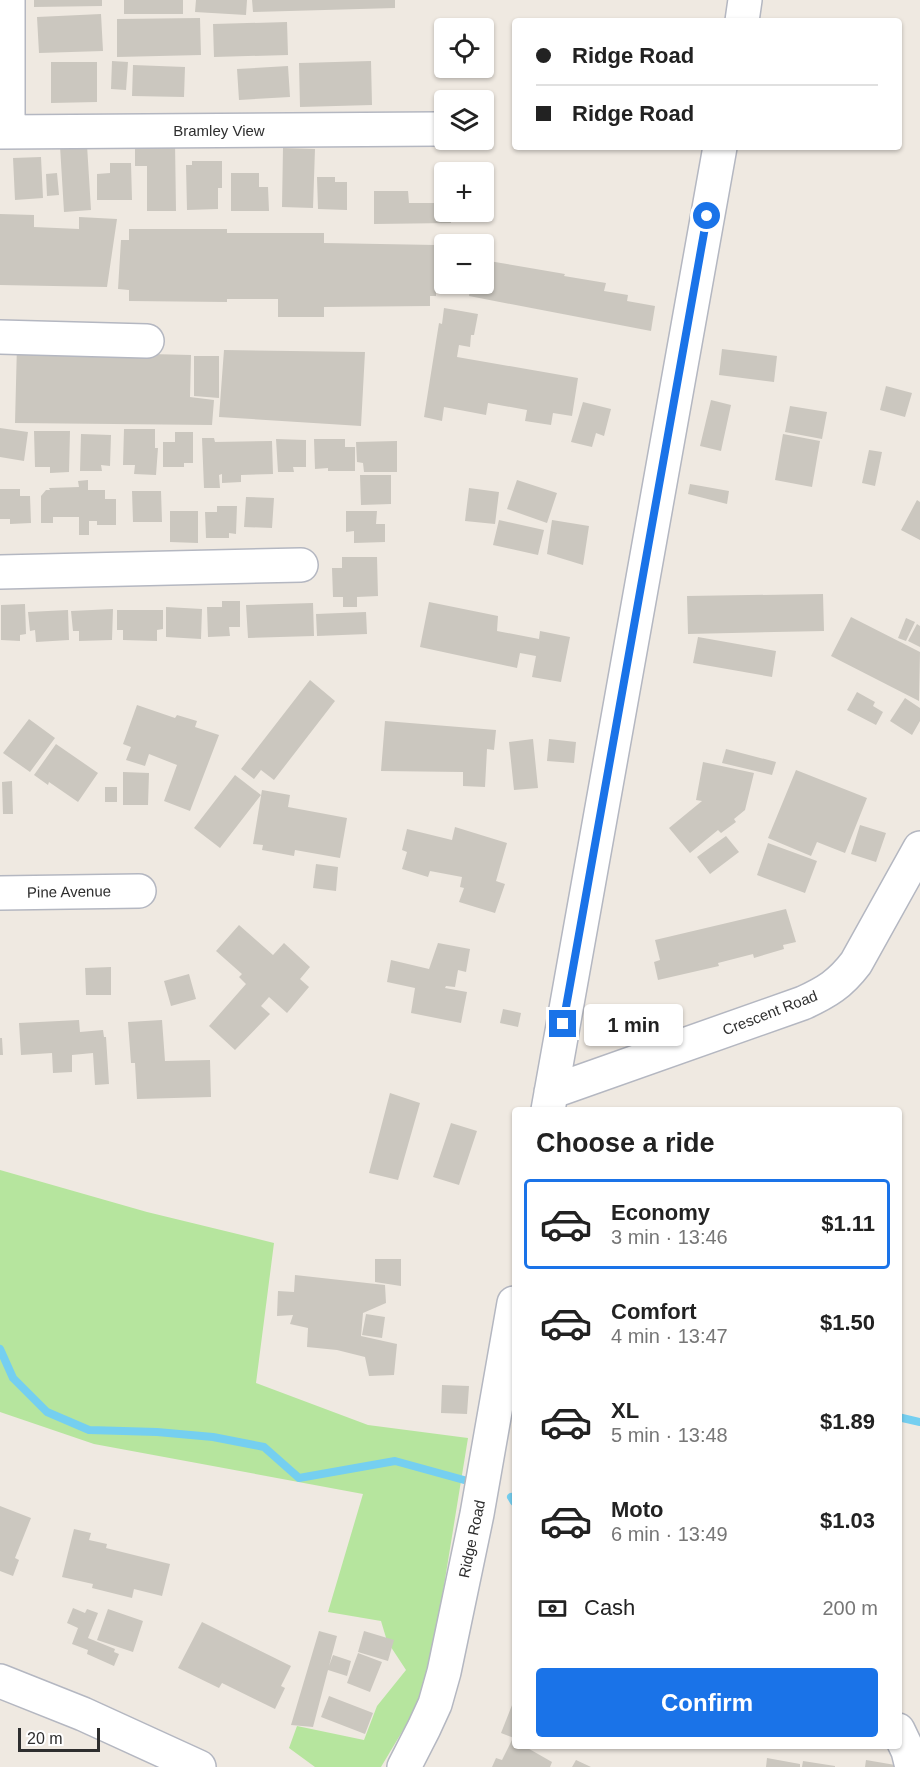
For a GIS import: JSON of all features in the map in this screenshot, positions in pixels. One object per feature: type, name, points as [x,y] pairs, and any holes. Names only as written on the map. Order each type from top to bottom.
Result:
[{"type":"street","points":[[4,132],[8,0]]},
{"type":"street","points":[[743,18],[746,0]]},
{"type":"street","name":"Bramley View","points":[[4,132],[434,129]]},
{"type":"street","points":[[549,1101],[719,150]]},
{"type":"street","points":[[0,338],[147,341]]},
{"type":"street","points":[[0,572],[301,565]]},
{"type":"street","name":"Crescent Road","points":[[549,1101],[803,1003],[830,989],[843,980],[856,963],[920,848]]},
{"type":"street","name":"Pine Avenue","points":[[0,893],[139,891]]},
{"type":"street","name":"Ridge Road","points":[[404,1767],[424,1728],[439,1689],[477,1514],[512,1315]]},
{"type":"street","points":[[0,1681],[83,1714],[200,1767]]},
{"type":"street","points":[[902,1738],[912,1767]]},
{"type":"green space","points":[[0,1170],[147,1212],[274,1243],[256,1383],[368,1425],[468,1438],[427,1690],[381,1767],[315,1767],[289,1748],[297,1726],[364,1740],[377,1706],[406,1670],[387,1641],[381,1621],[328,1612],[363,1494],[94,1444],[0,1412]]},
{"type":"building","points":[[34,0],[102,0],[102,6],[34,7]]},
{"type":"building","points":[[124,0],[183,0],[183,14],[124,14]]},
{"type":"building","points":[[196,0],[247,0],[246,15],[195,12]]},
{"type":"building","points":[[252,0],[395,0],[395,8],[253,12]]},
{"type":"building","points":[[101,14],[103,51],[39,53],[37,17]]},
{"type":"building","points":[[200,18],[201,55],[117,57],[117,19]]},
{"type":"building","points":[[287,22],[288,55],[214,57],[213,24]]},
{"type":"building","points":[[112,61],[128,62],[126,90],[111,89]]},
{"type":"building","points":[[371,61],[372,105],[300,107],[299,63]]},
{"type":"building","points":[[51,62],[97,62],[97,102],[51,103]]},
{"type":"building","points":[[133,65],[185,67],[184,97],[132,96]]},
{"type":"building","points":[[288,66],[290,97],[239,100],[237,69]]},
{"type":"building","points":[[135,142],[175,142],[176,211],[147,211],[147,166],[135,166]]},
{"type":"building","points":[[87,145],[91,210],[64,212],[60,146]]},
{"type":"building","points":[[283,148],[315,149],[313,208],[282,207]]},
{"type":"building","points":[[41,157],[43,198],[15,200],[13,158]]},
{"type":"building","points":[[192,161],[222,161],[222,188],[218,188],[218,209],[187,210],[186,165],[192,165]]},
{"type":"building","points":[[110,163],[131,163],[132,200],[97,200],[97,174],[110,173]]},
{"type":"building","points":[[57,173],[59,195],[47,196],[46,174]]},
{"type":"building","points":[[231,173],[259,173],[259,187],[268,187],[269,211],[231,211]]},
{"type":"building","points":[[317,177],[335,177],[335,182],[347,182],[347,210],[318,209]]},
{"type":"building","points":[[374,191],[408,191],[409,203],[434,203],[434,222],[451,222],[451,223],[374,224]]},
{"type":"building","points":[[0,214],[34,215],[34,227],[79,229],[79,217],[117,219],[107,287],[0,285]]},
{"type":"building","points":[[129,229],[227,229],[227,233],[324,233],[324,243],[434,245],[434,294],[436,296],[430,296],[430,306],[324,307],[324,317],[278,317],[278,299],[227,299],[227,302],[129,301],[129,290],[118,289],[121,240],[129,240]]},
{"type":"building","points":[[494,262],[606,283],[604,291],[628,295],[627,301],[655,306],[651,331],[469,296],[469,294],[494,294]]},
{"type":"building","points":[[444,308],[478,314],[474,335],[471,335],[470,347],[459,345],[457,357],[578,378],[572,416],[553,413],[551,425],[525,421],[527,410],[488,403],[486,415],[444,407],[442,421],[424,417],[439,323],[442,324]]},
{"type":"building","points":[[17,344],[110,353],[191,355],[190,397],[214,400],[212,425],[15,423]]},
{"type":"building","points":[[722,349],[777,356],[774,382],[719,375]]},
{"type":"building","points":[[224,350],[365,352],[361,426],[219,417]]},
{"type":"building","points":[[194,356],[219,356],[219,398],[194,396]]},
{"type":"building","points":[[886,386],[912,393],[905,417],[880,410]]},
{"type":"building","points":[[711,400],[731,405],[721,451],[700,446]]},
{"type":"building","points":[[583,402],[611,409],[604,436],[596,433],[592,447],[571,442]]},
{"type":"building","points":[[790,406],[827,412],[822,439],[785,432]]},
{"type":"building","points":[[0,428],[28,432],[24,461],[0,457]]},
{"type":"building","points":[[124,429],[155,429],[155,448],[158,448],[156,475],[134,474],[135,465],[123,465]]},
{"type":"building","points":[[34,431],[70,431],[69,472],[50,473],[50,467],[35,467]]},
{"type":"building","points":[[175,432],[193,432],[193,463],[184,463],[184,467],[163,467],[163,442],[175,442]]},
{"type":"building","points":[[81,434],[111,435],[110,466],[101,465],[102,471],[80,471]]},
{"type":"building","points":[[783,434],[820,441],[812,487],[775,480]]},
{"type":"building","points":[[202,438],[214,438],[215,442],[272,441],[273,474],[241,475],[241,482],[222,483],[222,474],[219,475],[220,488],[204,488]]},
{"type":"building","points":[[276,439],[306,440],[306,467],[293,467],[294,472],[278,472]]},
{"type":"building","points":[[314,439],[345,439],[345,447],[355,447],[355,471],[315,469]]},
{"type":"building","points":[[397,441],[397,472],[364,472],[363,463],[357,462],[356,442]]},
{"type":"building","points":[[869,450],[882,452],[875,486],[862,483]]},
{"type":"building","points":[[360,475],[391,475],[391,504],[361,505]]},
{"type":"building","points":[[88,480],[88,490],[105,490],[105,499],[116,499],[116,525],[97,525],[97,521],[89,521],[89,535],[79,535],[79,517],[53,517],[53,523],[41,523],[41,496],[46,490],[79,487],[78,481]]},
{"type":"building","points":[[517,480],[557,493],[547,523],[507,509]]},
{"type":"building","points":[[690,484],[729,491],[727,504],[688,494]]},
{"type":"building","points":[[469,488],[499,492],[495,524],[465,521]]},
{"type":"building","points":[[0,489],[20,489],[20,496],[30,496],[31,523],[10,524],[10,519],[0,519]]},
{"type":"building","points":[[132,491],[161,491],[162,522],[133,522]]},
{"type":"building","points":[[246,497],[274,498],[272,528],[244,527]]},
{"type":"building","points":[[917,500],[920,502],[920,540],[901,530]]},
{"type":"building","points":[[217,506],[237,506],[236,534],[229,533],[229,538],[206,538],[205,512],[217,512]]},
{"type":"building","points":[[170,511],[198,511],[198,543],[170,542]]},
{"type":"building","points":[[346,511],[377,511],[376,524],[385,524],[385,542],[354,543],[354,531],[346,532]]},
{"type":"building","points":[[499,520],[544,530],[538,555],[493,545]]},
{"type":"building","points":[[552,520],[589,526],[583,565],[547,554]]},
{"type":"building","points":[[342,557],[377,557],[378,596],[357,597],[357,607],[343,607],[343,597],[333,597],[332,568],[342,568]]},
{"type":"building","points":[[823,594],[824,631],[688,634],[687,596]]},
{"type":"building","points":[[222,601],[240,601],[240,627],[229,627],[230,636],[208,637],[207,607],[222,607]]},
{"type":"building","points":[[429,602],[498,616],[497,631],[539,639],[540,631],[570,637],[561,682],[532,677],[536,656],[520,653],[517,668],[420,647]]},
{"type":"building","points":[[313,603],[314,636],[248,638],[246,605]]},
{"type":"building","points":[[25,604],[26,634],[20,635],[20,641],[1,640],[1,605]]},
{"type":"building","points":[[166,607],[202,609],[201,639],[166,637]]},
{"type":"building","points":[[113,609],[112,640],[79,641],[79,631],[73,631],[71,611]]},
{"type":"building","points":[[68,610],[69,640],[36,642],[35,630],[30,631],[28,612]]},
{"type":"building","points":[[117,610],[163,610],[163,629],[157,630],[157,641],[123,640],[123,630],[117,630]]},
{"type":"building","points":[[366,612],[367,634],[317,636],[316,614]]},
{"type":"building","points":[[851,617],[920,652],[919,701],[831,656]]},
{"type":"building","points":[[906,618],[915,622],[906,641],[898,638]]},
{"type":"building","points":[[917,624],[920,626],[920,647],[908,641]]},
{"type":"building","points":[[698,637],[776,651],[772,677],[693,663]]},
{"type":"building","points":[[310,680],[335,701],[274,780],[261,770],[254,779],[241,769]]},
{"type":"building","points":[[857,692],[875,702],[873,706],[883,712],[876,725],[847,710]]},
{"type":"building","points":[[905,698],[920,708],[920,721],[912,735],[890,721]]},
{"type":"building","points":[[137,705],[175,718],[177,715],[197,721],[195,727],[219,735],[190,811],[164,801],[177,765],[149,754],[145,766],[126,760],[131,747],[123,744]]},
{"type":"building","points":[[29,719],[55,738],[30,772],[3,753]]},
{"type":"building","points":[[385,721],[496,730],[494,750],[487,749],[485,787],[463,786],[463,772],[381,771]]},
{"type":"building","points":[[533,739],[538,788],[514,790],[509,742]]},
{"type":"building","points":[[549,739],[576,742],[574,763],[547,761]]},
{"type":"building","points":[[56,744],[98,773],[78,802],[49,782],[48,785],[34,775]]},
{"type":"building","points":[[726,749],[776,762],[772,775],[722,763]]},
{"type":"building","points":[[703,762],[754,773],[745,810],[734,819],[736,822],[721,833],[718,830],[690,853],[669,828],[702,801],[696,800]]},
{"type":"building","points":[[796,770],[867,798],[845,853],[817,842],[811,856],[768,838]]},
{"type":"building","points":[[123,772],[149,773],[148,805],[123,805]]},
{"type":"building","points":[[235,775],[261,795],[220,848],[194,828]]},
{"type":"building","points":[[12,781],[13,814],[3,814],[2,782]]},
{"type":"building","points":[[105,787],[117,787],[117,802],[105,802]]},
{"type":"building","points":[[262,790],[290,795],[288,807],[347,818],[340,858],[295,850],[294,856],[262,850],[263,845],[253,844]]},
{"type":"building","points":[[860,825],[886,833],[876,862],[851,854]]},
{"type":"building","points":[[455,827],[507,843],[496,881],[505,884],[495,913],[459,902],[464,888],[460,887],[462,877],[430,871],[428,877],[402,869],[407,852],[402,850],[407,829],[452,840]]},
{"type":"building","points":[[726,836],[739,852],[710,874],[697,857]]},
{"type":"building","points":[[768,843],[817,861],[805,893],[757,875]]},
{"type":"building","points":[[316,864],[338,867],[336,891],[313,888]]},
{"type":"building","points":[[786,909],[796,942],[783,945],[784,949],[754,958],[753,954],[718,963],[719,966],[658,980],[654,962],[660,960],[655,940]]},
{"type":"building","points":[[239,925],[273,955],[284,943],[310,967],[300,979],[309,987],[287,1013],[269,997],[261,1006],[270,1014],[235,1050],[209,1026],[246,984],[239,977],[242,974],[216,951]]},
{"type":"building","points":[[438,943],[470,949],[466,972],[458,970],[455,987],[446,986],[445,988],[467,992],[461,1023],[411,1013],[415,988],[387,982],[391,960],[429,969]]},
{"type":"building","points":[[111,967],[111,995],[86,995],[85,968]]},
{"type":"building","points":[[189,974],[196,999],[171,1006],[164,981]]},
{"type":"building","points":[[503,1009],[521,1013],[518,1027],[500,1023]]},
{"type":"building","points":[[79,1020],[80,1032],[103,1030],[104,1037],[106,1037],[109,1084],[95,1085],[93,1053],[72,1055],[72,1072],[53,1073],[52,1053],[21,1055],[19,1023]]},
{"type":"building","points":[[162,1020],[165,1061],[210,1060],[211,1097],[137,1099],[135,1063],[131,1063],[128,1022]]},
{"type":"building","points":[[0,1038],[2,1038],[3,1055],[0,1055]]},
{"type":"building","points":[[390,1093],[420,1103],[398,1180],[369,1173]]},
{"type":"building","points":[[451,1123],[477,1131],[459,1185],[433,1177]]},
{"type":"building","points":[[375,1259],[401,1259],[401,1286],[375,1282]]},
{"type":"building","points":[[295,1275],[385,1285],[386,1303],[363,1313],[361,1336],[397,1344],[394,1375],[369,1376],[365,1357],[337,1350],[307,1347],[308,1328],[290,1324],[293,1315],[277,1316],[278,1291],[294,1292]]},
{"type":"building","points":[[366,1314],[385,1317],[382,1338],[362,1335]]},
{"type":"building","points":[[442,1385],[469,1386],[467,1414],[441,1413]]},
{"type":"building","points":[[0,1506],[31,1518],[15,1558],[19,1560],[13,1576],[0,1571]]},
{"type":"building","points":[[74,1529],[91,1533],[89,1540],[107,1544],[106,1548],[170,1564],[162,1596],[134,1589],[132,1598],[92,1588],[93,1584],[62,1577]]},
{"type":"building","points":[[73,1608],[85,1613],[87,1609],[98,1613],[88,1638],[115,1649],[114,1652],[119,1654],[114,1666],[87,1654],[88,1650],[72,1644],[78,1628],[67,1623]]},
{"type":"building","points":[[108,1609],[143,1621],[133,1652],[97,1640]]},
{"type":"building","points":[[202,1622],[291,1666],[281,1686],[285,1688],[275,1709],[222,1683],[219,1688],[178,1668]]},
{"type":"building","points":[[319,1631],[337,1636],[329,1666],[333,1655],[351,1661],[347,1676],[328,1670],[313,1727],[291,1725]]},
{"type":"building","points":[[364,1631],[394,1640],[388,1661],[358,1652]]},
{"type":"building","points":[[358,1653],[382,1662],[370,1692],[347,1683]]},
{"type":"building","points":[[329,1696],[373,1713],[365,1734],[321,1717]]},
{"type":"building","points":[[512,1705],[512,1737],[501,1733]]},
{"type":"building","points":[[512,1740],[512,1749],[529,1749],[552,1762],[550,1767],[492,1767],[496,1758],[502,1760]]},
{"type":"building","points":[[767,1758],[800,1764],[800,1767],[766,1767]]},
{"type":"building","points":[[576,1760],[591,1767],[572,1767]]},
{"type":"building","points":[[866,1760],[901,1766],[901,1767],[865,1767]]},
{"type":"building","points":[[803,1761],[835,1766],[835,1767],[802,1767]]},
{"type":"waterway","points":[[0,1349],[13,1378],[47,1412],[89,1430],[157,1432],[213,1437],[264,1447],[299,1478],[395,1461],[464,1480]]},
{"type":"waterway","points":[[902,1418],[920,1422]]},
{"type":"route","points":[[563,1024],[618,726],[707,216]]}]
